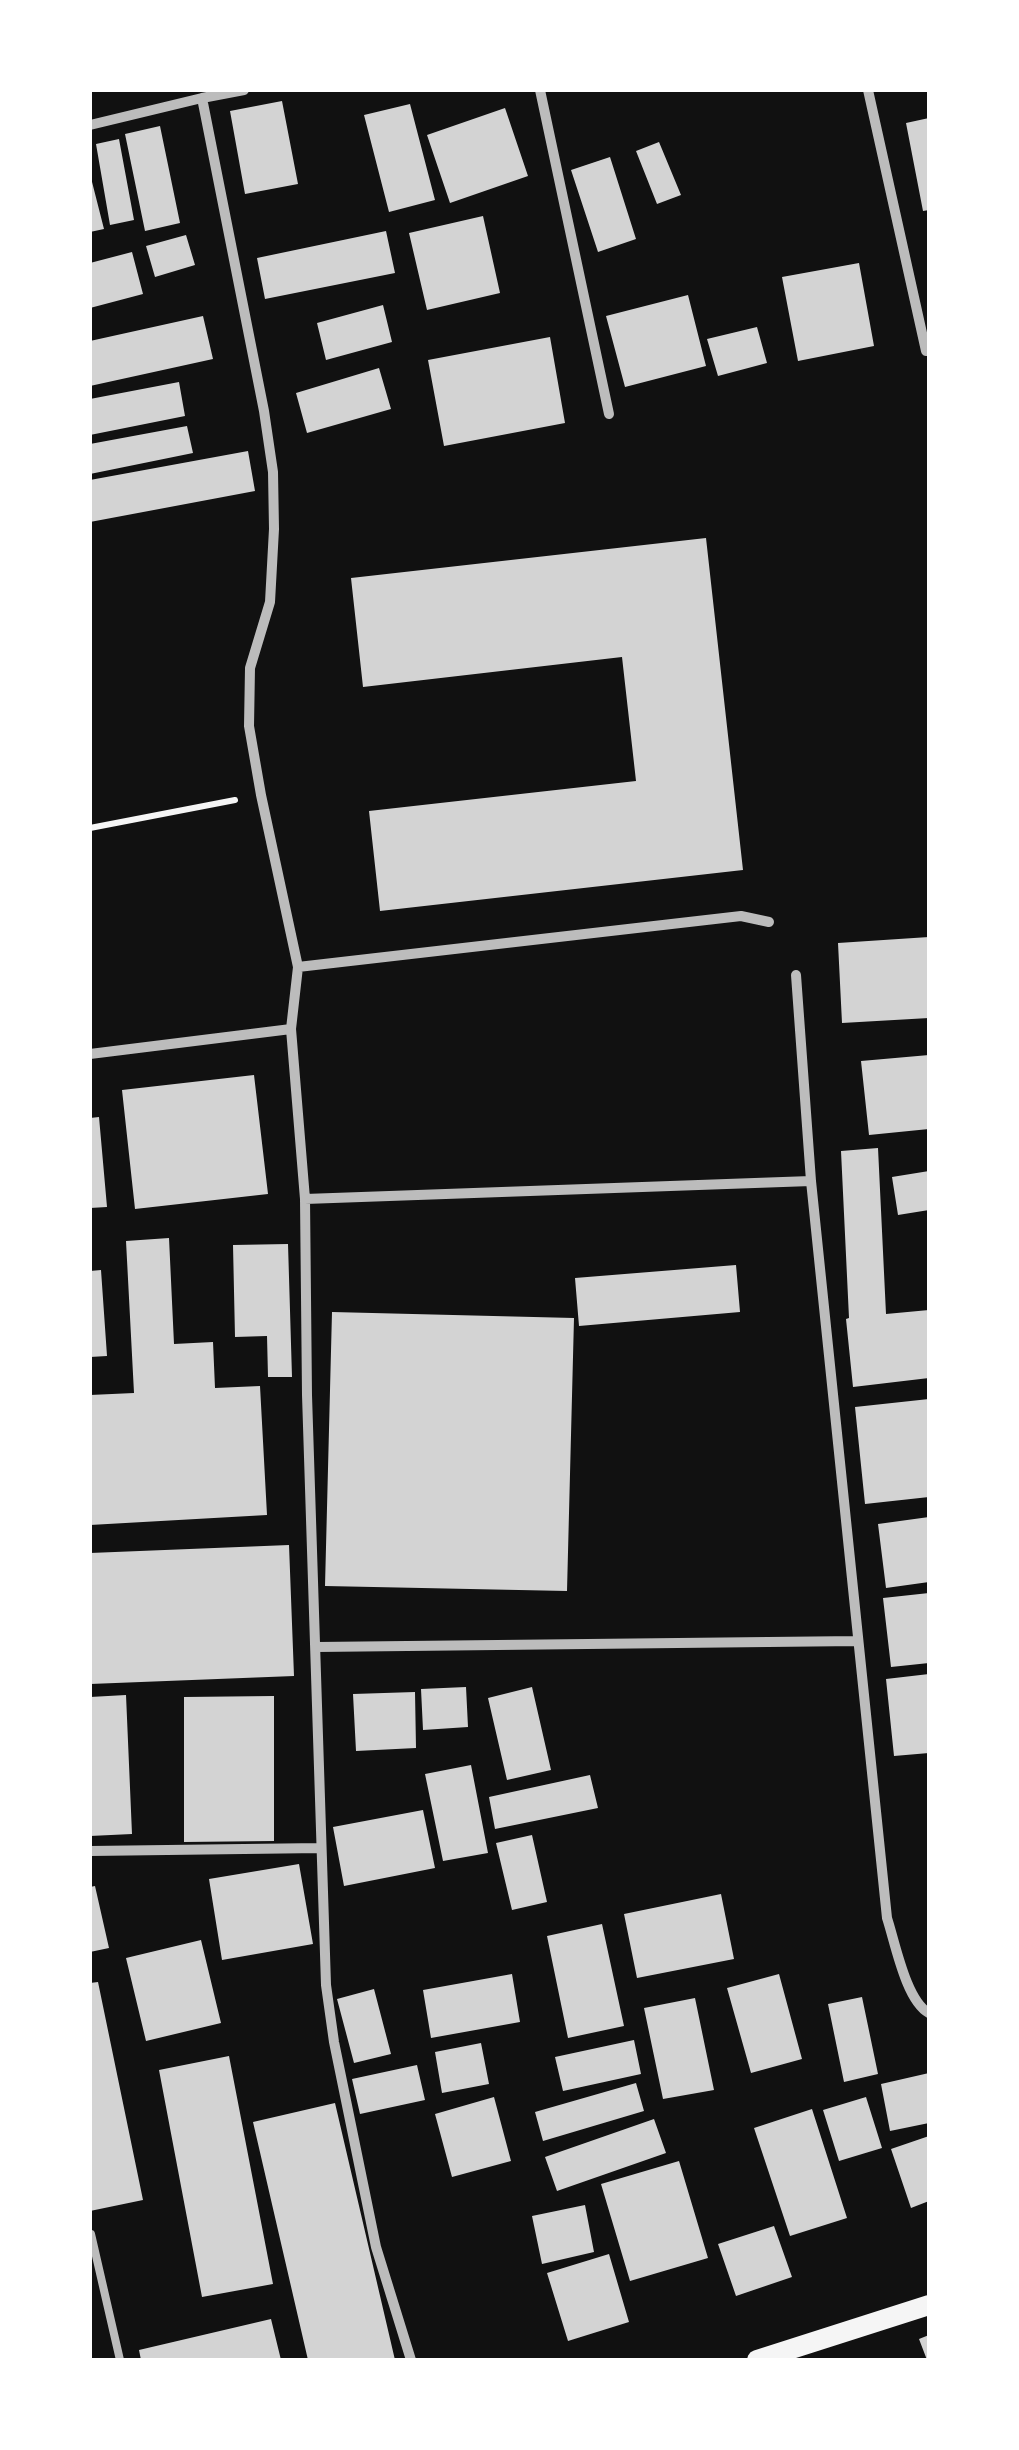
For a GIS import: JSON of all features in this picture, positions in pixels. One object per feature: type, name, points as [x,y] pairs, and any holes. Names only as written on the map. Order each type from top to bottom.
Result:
[{"type":"main road","points":[[757,2360],[929,2305]]},
{"type":"street","points":[[90,126],[244,90]]},
{"type":"street","points":[[540,90],[610,414]]},
{"type":"street","points":[[868,90],[926,351]]},
{"type":"street","points":[[202,98],[273,472],[270,602],[250,668],[250,726],[298,968],[291,1029],[305,1199],[307,1396],[326,1984],[376,2247],[411,2360]]},
{"type":"street","points":[[298,968],[740,916],[769,922]]},
{"type":"street","points":[[796,975],[811,1181],[887,1918],[913,1996],[929,2014]]},
{"type":"street","points":[[90,1054],[291,1029]]},
{"type":"street","points":[[305,1199],[811,1181]]},
{"type":"street","points":[[316,1647],[858,1641]]},
{"type":"street","points":[[90,1851],[321,1848]]},
{"type":"lane","points":[[91,2234],[120,2360]]},
{"type":"path","points":[[90,828],[261,795]]},
{"type":"building","points":[[282,101],[298,184],[245,194],[230,111]]},
{"type":"building","points":[[410,104],[435,200],[389,212],[364,115]]},
{"type":"building","points":[[505,108],[528,176],[450,203],[427,135]]},
{"type":"building","points":[[929,118],[929,210],[923,211],[906,123]]},
{"type":"building","points":[[160,126],[180,223],[145,231],[125,134]]},
{"type":"building","points":[[119,139],[134,220],[110,225],[96,144]]},
{"type":"building","points":[[659,142],[681,195],[657,204],[636,151]]},
{"type":"building","points":[[610,157],[636,239],[598,252],[571,170]]},
{"type":"building","points":[[90,174],[104,229],[90,232]]},
{"type":"building","points":[[483,216],[500,293],[427,310],[409,233]]},
{"type":"building","points":[[386,231],[395,273],[265,299],[257,258]]},
{"type":"building","points":[[186,235],[195,265],[155,277],[146,246]]},
{"type":"building","points":[[132,252],[143,294],[90,308],[90,263]]},
{"type":"building","points":[[859,263],[874,346],[798,361],[782,277]]},
{"type":"building","points":[[688,295],[706,366],[625,387],[606,316]]},
{"type":"building","points":[[383,305],[392,342],[326,360],[317,323]]},
{"type":"building","points":[[203,316],[213,359],[90,386],[90,341]]},
{"type":"building","points":[[757,327],[767,363],[718,376],[707,339]]},
{"type":"building","points":[[550,337],[565,423],[444,446],[428,360]]},
{"type":"building","points":[[379,368],[391,409],[307,433],[296,393]]},
{"type":"building","points":[[179,382],[185,416],[90,435],[90,399]]},
{"type":"building","points":[[187,426],[193,453],[90,474],[90,444]]},
{"type":"building","points":[[248,451],[255,491],[90,522],[90,480]]},
{"type":"building","points":[[706,538],[743,870],[380,911],[369,811],[636,781],[622,657],[363,687],[351,578]]},
{"type":"building","points":[[929,937],[929,1018],[842,1023],[838,943]]},
{"type":"building","points":[[929,1055],[929,1129],[869,1135],[861,1061]]},
{"type":"building","points":[[254,1075],[268,1194],[135,1209],[122,1090]]},
{"type":"building","points":[[99,1117],[107,1207],[90,1208],[90,1118]]},
{"type":"building","points":[[878,1148],[886,1314],[929,1310],[929,1378],[853,1387],[846,1319],[849,1318],[841,1151]]},
{"type":"building","points":[[929,1171],[929,1210],[898,1215],[892,1177]]},
{"type":"building","points":[[169,1238],[174,1344],[213,1342],[215,1388],[260,1386],[267,1515],[90,1525],[90,1395],[134,1393],[126,1241]]},
{"type":"building","points":[[288,1244],[292,1377],[268,1377],[267,1336],[235,1337],[233,1245]]},
{"type":"building","points":[[736,1265],[740,1312],[579,1326],[575,1278]]},
{"type":"building","points":[[101,1270],[107,1356],[90,1357],[90,1271]]},
{"type":"building","points":[[332,1312],[574,1318],[567,1591],[325,1586]]},
{"type":"building","points":[[929,1399],[929,1497],[865,1504],[855,1407]]},
{"type":"building","points":[[929,1517],[929,1582],[886,1588],[878,1524]]},
{"type":"building","points":[[289,1545],[294,1676],[90,1684],[90,1553]]},
{"type":"building","points":[[929,1593],[929,1663],[891,1667],[883,1598]]},
{"type":"building","points":[[929,1674],[929,1753],[894,1756],[886,1679]]},
{"type":"building","points":[[466,1687],[468,1727],[423,1730],[421,1689]]},
{"type":"building","points":[[532,1687],[551,1770],[507,1780],[488,1698]]},
{"type":"building","points":[[415,1692],[416,1748],[356,1751],[353,1694]]},
{"type":"building","points":[[126,1695],[132,1834],[90,1836],[90,1697]]},
{"type":"building","points":[[274,1696],[274,1841],[184,1842],[184,1697]]},
{"type":"building","points":[[471,1765],[488,1853],[443,1861],[425,1774]]},
{"type":"building","points":[[590,1775],[598,1808],[495,1829],[489,1797]]},
{"type":"building","points":[[423,1810],[435,1868],[344,1886],[333,1827]]},
{"type":"building","points":[[532,1835],[547,1902],[512,1910],[496,1843]]},
{"type":"building","points":[[299,1864],[313,1944],[222,1960],[209,1879]]},
{"type":"building","points":[[95,1886],[109,1948],[90,1952],[90,1887]]},
{"type":"building","points":[[721,1894],[734,1959],[637,1978],[624,1914]]},
{"type":"building","points":[[602,1924],[624,2026],[568,2038],[547,1936]]},
{"type":"building","points":[[201,1940],[221,2023],[146,2041],[126,1958]]},
{"type":"building","points":[[512,1974],[520,2022],[431,2038],[423,1990]]},
{"type":"building","points":[[779,1974],[802,2059],[751,2073],[727,1988]]},
{"type":"building","points":[[98,1982],[143,2200],[90,2211],[90,1983]]},
{"type":"building","points":[[374,1989],[391,2054],[354,2063],[337,1999]]},
{"type":"building","points":[[862,1997],[878,2074],[844,2082],[828,2004]]},
{"type":"building","points":[[695,1998],[714,2090],[663,2099],[644,2008]]},
{"type":"building","points":[[634,2040],[641,2074],[563,2091],[555,2057]]},
{"type":"building","points":[[481,2043],[489,2084],[442,2093],[435,2052]]},
{"type":"building","points":[[229,2056],[273,2284],[202,2297],[159,2070]]},
{"type":"building","points":[[417,2065],[425,2100],[360,2114],[352,2079]]},
{"type":"building","points":[[929,2073],[929,2123],[890,2131],[881,2084]]},
{"type":"building","points":[[636,2083],[644,2111],[543,2141],[535,2112]]},
{"type":"building","points":[[494,2097],[511,2161],[452,2177],[435,2114]]},
{"type":"building","points":[[866,2097],[882,2148],[839,2161],[823,2110]]},
{"type":"building","points":[[335,2103],[395,2360],[308,2360],[253,2122]]},
{"type":"building","points":[[812,2109],[847,2218],[790,2236],[754,2128]]},
{"type":"building","points":[[654,2119],[666,2153],[557,2191],[545,2157]]},
{"type":"building","points":[[929,2136],[929,2201],[911,2208],[891,2149]]},
{"type":"building","points":[[679,2161],[708,2258],[630,2281],[601,2184]]},
{"type":"building","points":[[585,2205],[594,2252],[542,2264],[532,2216]]},
{"type":"building","points":[[774,2226],[792,2277],[736,2296],[718,2244]]},
{"type":"building","points":[[609,2254],[629,2322],[568,2341],[547,2273]]},
{"type":"building","points":[[271,2319],[281,2360],[141,2360],[139,2350]]},
{"type":"building","points":[[929,2335],[929,2360],[927,2360],[919,2339]]}]
